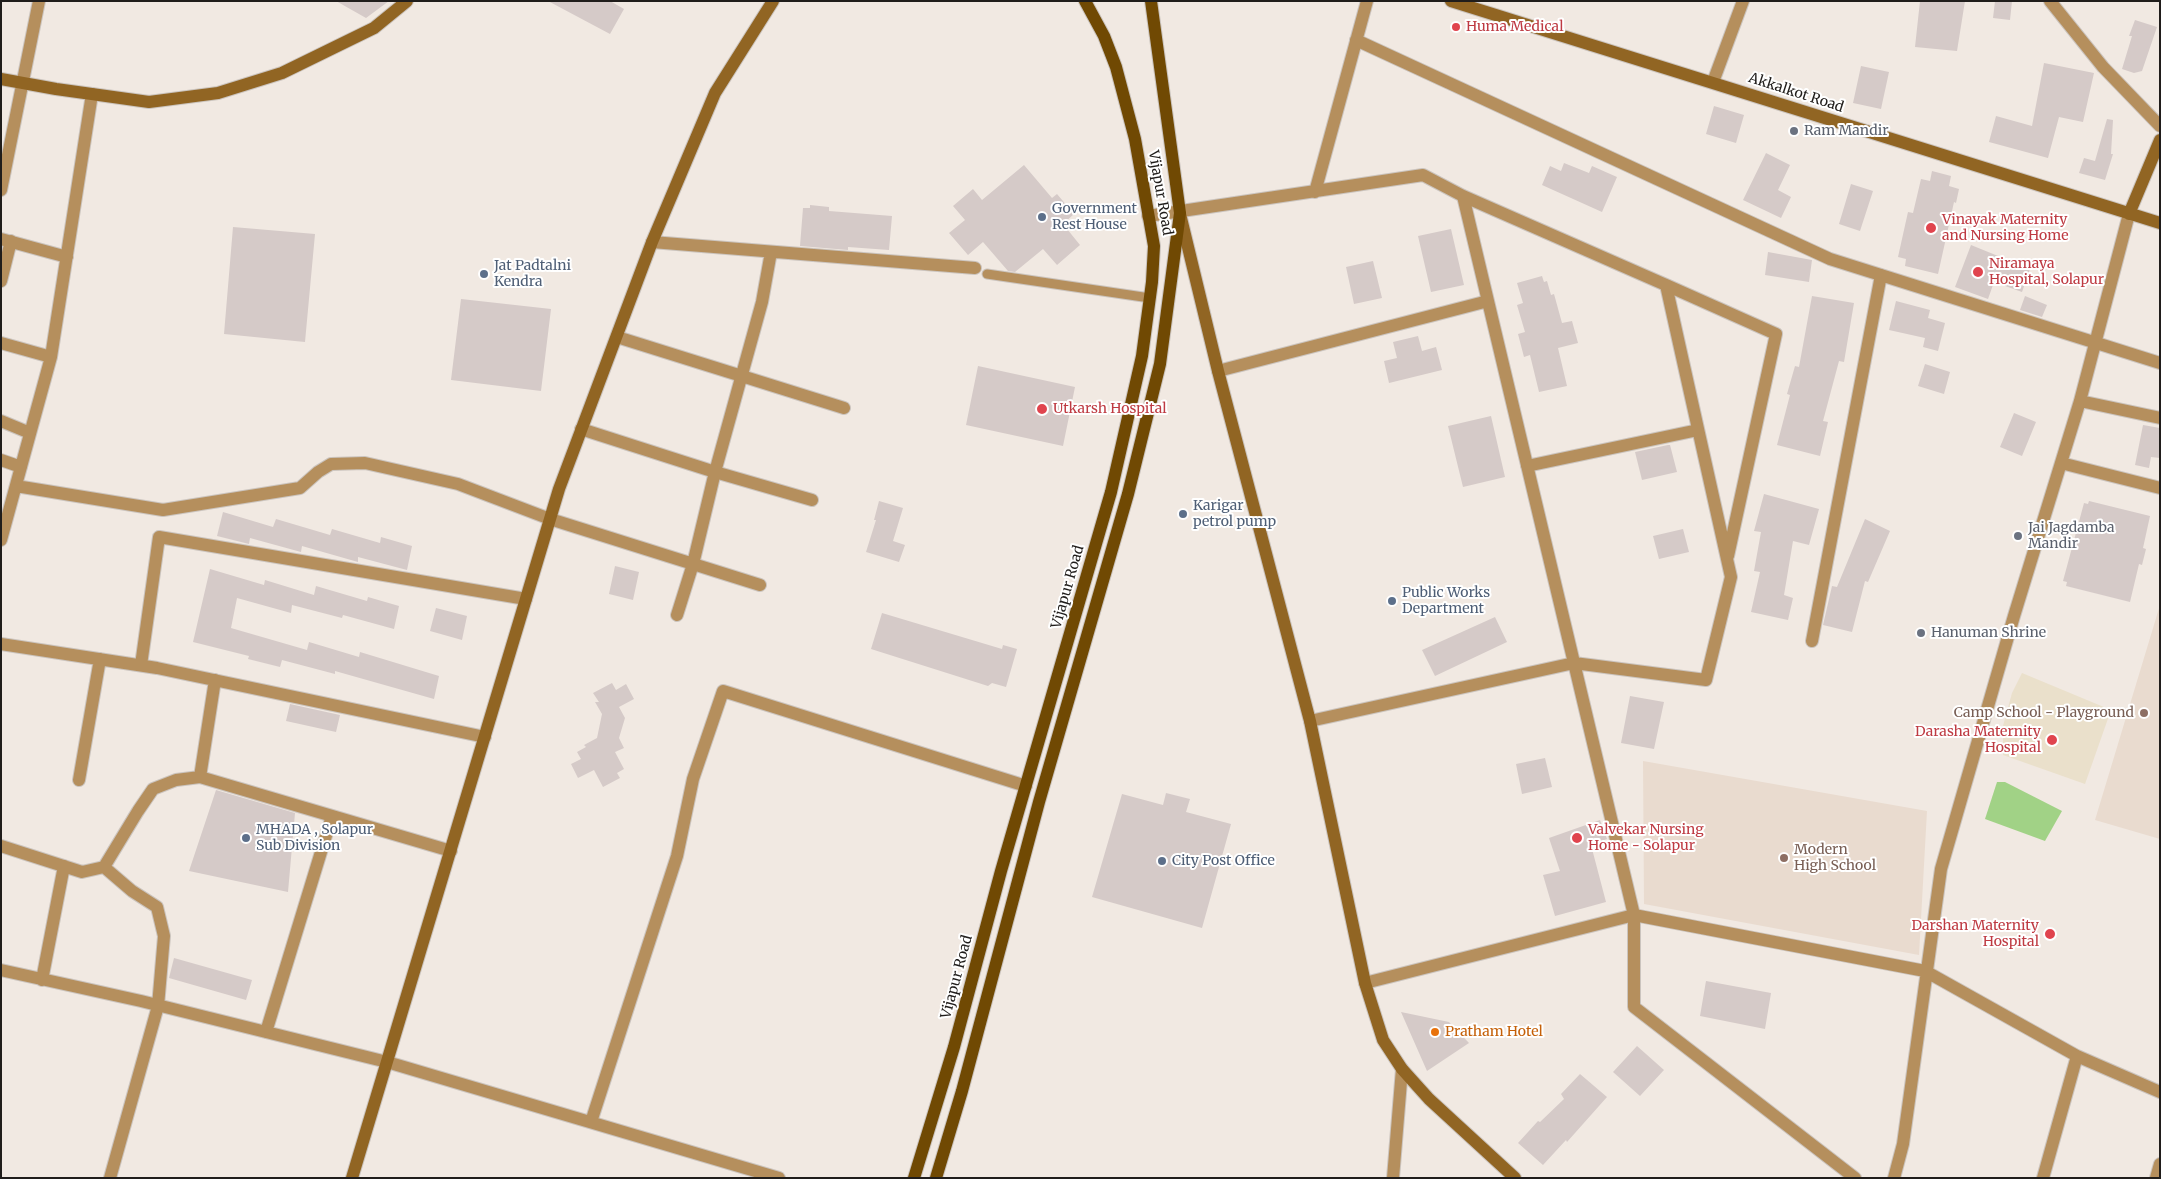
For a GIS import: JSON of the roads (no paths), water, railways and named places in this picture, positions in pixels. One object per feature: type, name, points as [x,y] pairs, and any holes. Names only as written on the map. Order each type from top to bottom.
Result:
[{"type":"main road","points":[[1,79],[148,102],[218,93],[282,73],[324,53],[374,28],[407,1]]},
{"type":"main road","points":[[352,1178],[550,519],[581,429],[652,242],[715,93],[773,1]]},
{"type":"main road","name":"Vijapur Road","points":[[914,1178],[954,1047],[1026,786],[1111,492],[1142,356],[1150,298],[1154,246],[1135,139],[1116,67],[1104,36],[1085,1]]},
{"type":"main road","name":"Vijapur Road","points":[[936,1178],[962,1091],[1042,792],[1128,494],[1160,364],[1180,213],[1151,1]]},
{"type":"main road","name":"Akkalkot Road","points":[[1451,1],[2160,223]]},
{"type":"main road","points":[[2129,214],[2160,140]]},
{"type":"main road","points":[[1180,213],[1218,370],[1310,721],[1365,983],[1384,1040],[1402,1069],[1429,1098],[1515,1178]]},
{"type":"street","points":[[1,190],[39,1]]},
{"type":"street","points":[[1315,192],[1367,1]]},
{"type":"street","points":[[1713,82],[1743,1]]},
{"type":"street","points":[[2050,1],[2103,67],[2160,126]]},
{"type":"street","points":[[1356,40],[1830,259],[2094,344],[2160,363]]},
{"type":"street","points":[[1,540],[51,357],[92,94]]},
{"type":"street","points":[[1148,216],[1180,213],[1423,175],[1463,196],[1776,334],[1727,559]]},
{"type":"street","points":[[1463,196],[1634,914],[1634,1007],[1855,1178]]},
{"type":"street","points":[[1894,1178],[1903,1144],[1925,971],[1941,869],[2080,401],[2129,214]]},
{"type":"street","points":[[1,280],[6,240],[67,257]]},
{"type":"street","points":[[652,242],[975,268]]},
{"type":"street","points":[[677,615],[693,564],[715,472],[762,302],[771,252]]},
{"type":"street","points":[[1812,641],[1881,275]]},
{"type":"street","points":[[1310,721],[1574,664],[1706,680],[1731,577],[1666,285]]},
{"type":"street","points":[[1218,370],[1488,301]]},
{"type":"street","points":[[617,336],[844,408]]},
{"type":"street","points":[[1,343],[51,357]]},
{"type":"street","points":[[2080,401],[2160,418]]},
{"type":"street","points":[[1,421],[30,433]]},
{"type":"street","points":[[581,429],[715,472],[812,500]]},
{"type":"street","points":[[1527,466],[1698,430]]},
{"type":"street","points":[[1,460],[21,467]]},
{"type":"street","points":[[16,486],[163,510],[300,488],[318,472],[331,464],[365,463],[458,484],[550,519],[760,585]]},
{"type":"street","points":[[2061,463],[2160,488]]},
{"type":"street","points":[[141,665],[159,537],[526,599]]},
{"type":"street","points":[[1,644],[141,665],[485,737]]},
{"type":"street","points":[[79,780],[100,659]]},
{"type":"street","points":[[200,777],[214,680]]},
{"type":"street","points":[[591,1122],[677,856],[693,780],[723,691],[1026,786]]},
{"type":"street","points":[[1,846],[82,872],[104,867],[153,789],[176,780],[200,777],[451,851]]},
{"type":"street","points":[[266,1032],[332,816]]},
{"type":"street","points":[[42,980],[64,866]]},
{"type":"street","points":[[104,867],[132,891],[157,907],[164,936],[158,1006],[110,1178]]},
{"type":"street","points":[[1365,983],[1634,914],[1925,971],[2077,1056],[2160,1092]]},
{"type":"street","points":[[1,970],[387,1062],[779,1178]]},
{"type":"street","points":[[2043,1178],[2077,1056]]},
{"type":"street","points":[[1393,1178],[1402,1069]]},
{"type":"street","points":[[2156,1178],[2160,1164]]},
{"type":"lane","points":[[987,274],[1150,298]]},
{"type":"place","name":"Huma Medical","points":[[1456,27]]},
{"type":"place","name":"Ram Mandir","points":[[1794,131]]},
{"type":"place","name":"Government Rest House","points":[[1042,217]]},
{"type":"place","name":"Vinayak Maternity and Nursing Home","points":[[1931,228]]},
{"type":"place","name":"Niramaya Hospital, Solapur","points":[[1978,272]]},
{"type":"place","name":"Jat Padtalni Kendra","points":[[484,274]]},
{"type":"place","name":"Utkarsh Hospital","points":[[1042,409]]},
{"type":"place","name":"Karigar petrol pump","points":[[1183,514]]},
{"type":"place","name":"Jai Jagdamba Mandir","points":[[2018,536]]},
{"type":"place","name":"Public Works Department","points":[[1392,601]]},
{"type":"place","name":"Hanuman Shrine","points":[[1921,633]]},
{"type":"place","name":"Camp School - Playground","points":[[2144,713]]},
{"type":"place","name":"Darasha Maternity Hospital","points":[[2052,740]]},
{"type":"place","name":"MHADA , Solapur Sub Division","points":[[246,838]]},
{"type":"place","name":"Valvekar Nursing Home - Solapur","points":[[1577,838]]},
{"type":"place","name":"Modern High School","points":[[1784,858]]},
{"type":"place","name":"City Post Office","points":[[1162,861]]},
{"type":"place","name":"Darshan Maternity Hospital","points":[[2050,934]]},
{"type":"place","name":"Pratham Hotel","points":[[1435,1032]]}]
